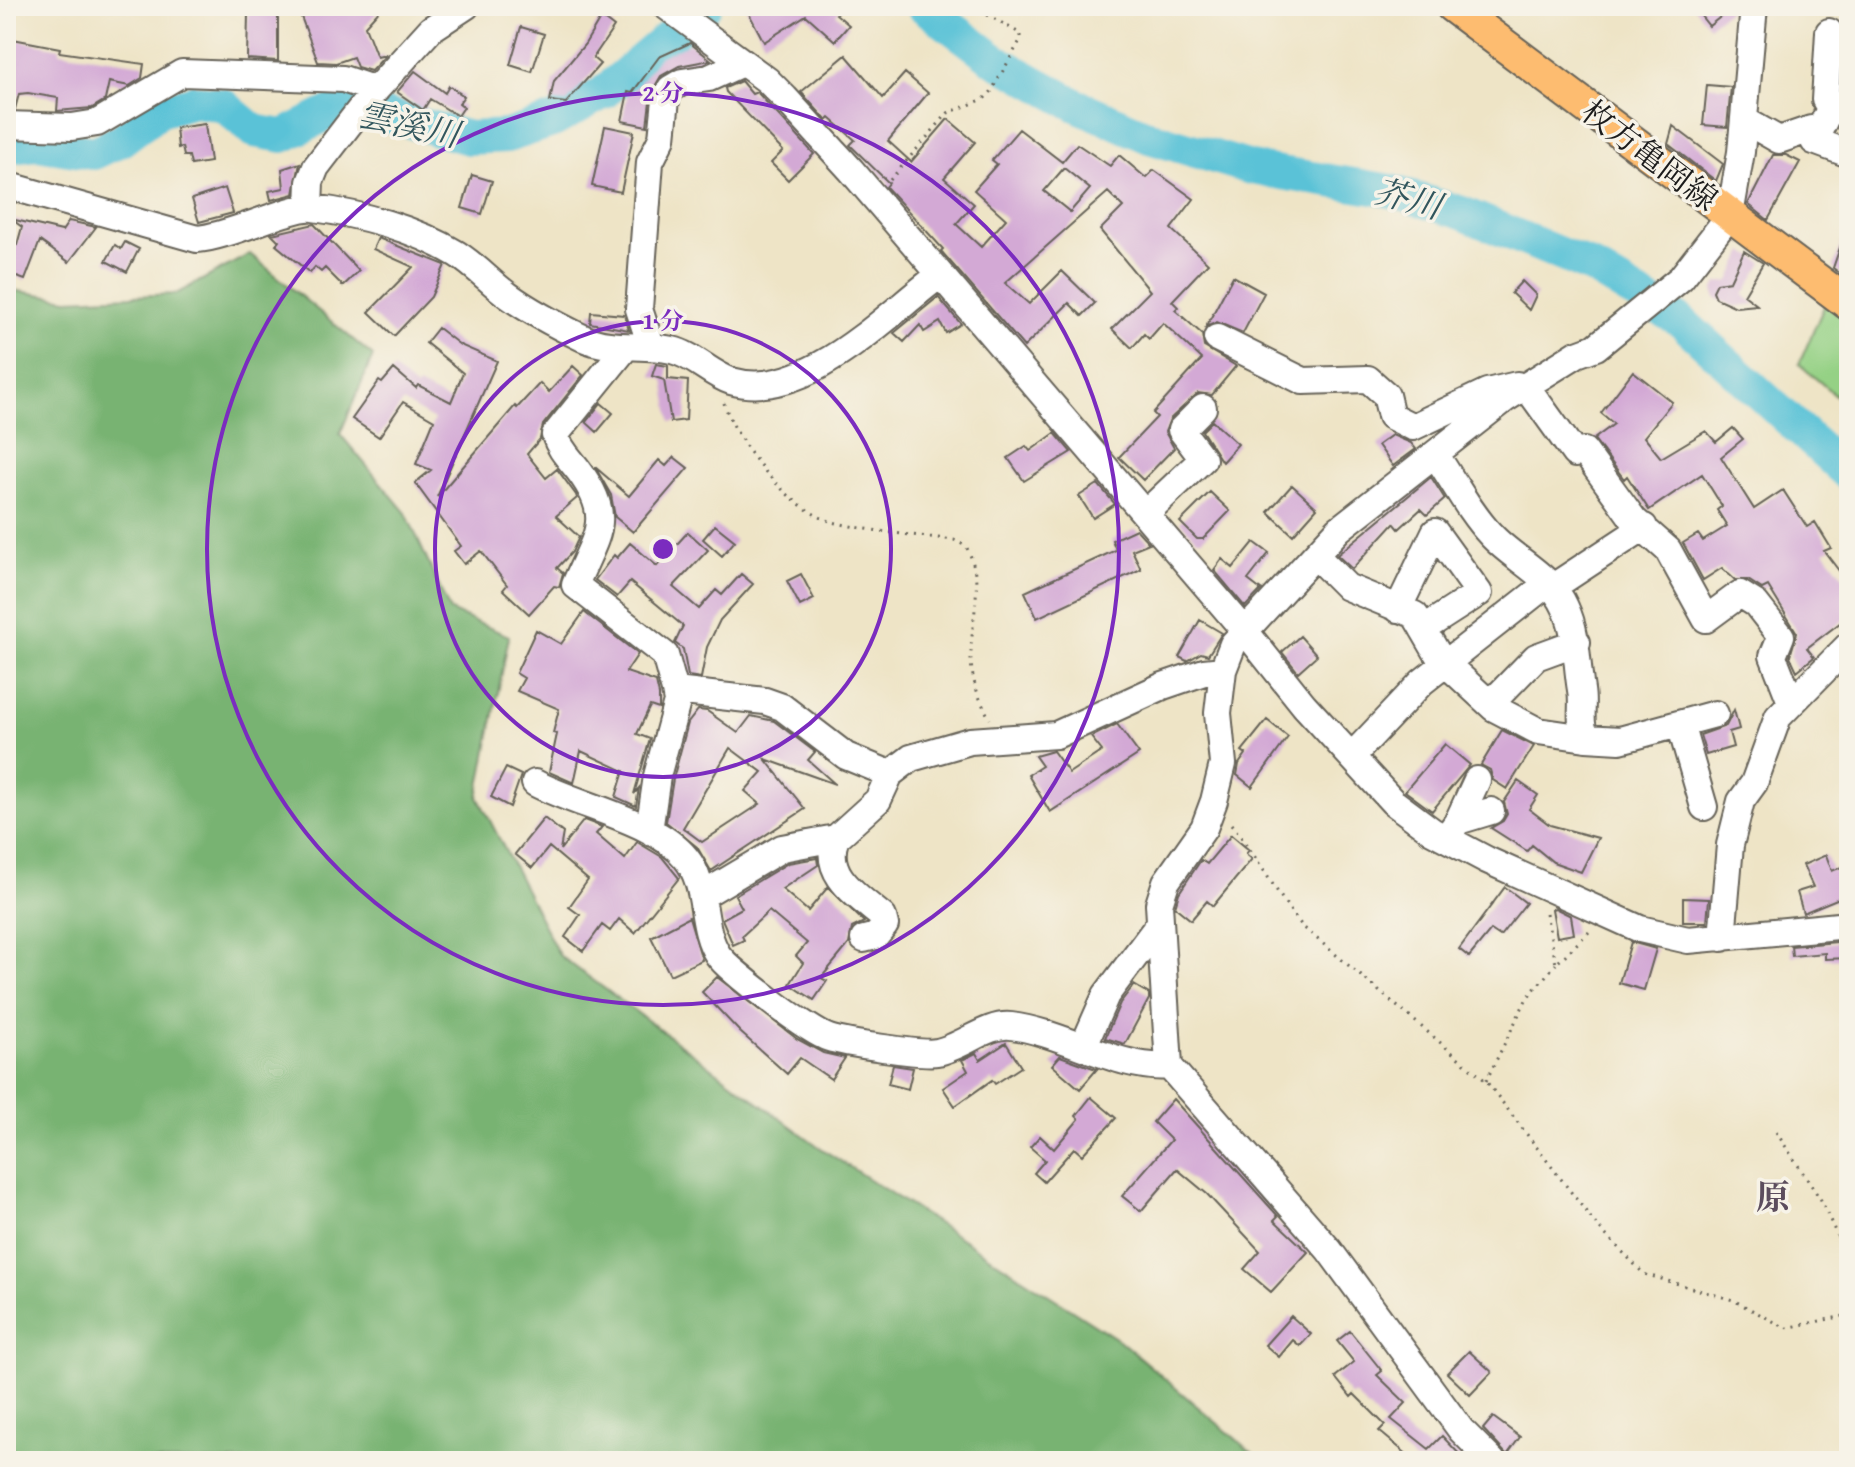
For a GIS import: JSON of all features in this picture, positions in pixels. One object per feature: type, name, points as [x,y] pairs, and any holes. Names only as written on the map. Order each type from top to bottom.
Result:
[{"type":"main road","name":"枚方亀岡線","points":[[1452,6],[1849,304]]},
{"type":"street","points":[[309,207],[310,182],[316,167],[374,92],[431,29],[466,6]]},
{"type":"street","points":[[1492,1461],[1461,1430],[1329,1250],[1169,1066],[1159,904],[1166,882],[1204,828],[1212,806],[1223,764],[1218,713],[1223,670],[1233,644],[1339,529],[1531,383],[1577,354],[1596,347],[1681,278],[1730,215],[1741,152],[1754,6]]},
{"type":"street","points":[[673,10],[785,98],[1145,514],[1304,705],[1393,802],[1452,829],[1541,886],[1640,929],[1688,940],[1849,925]]},
{"type":"street","points":[[1814,141],[1831,107],[1825,100],[1829,32]]},
{"type":"street","points":[[653,833],[653,802],[677,702],[675,691],[665,655],[575,585],[601,514],[599,501],[559,448],[555,435],[638,346],[650,162],[662,138],[670,89],[682,82],[709,78],[742,63]]},
{"type":"street","points":[[6,125],[72,127],[97,123],[182,73],[343,79],[374,92]]},
{"type":"street","points":[[1751,124],[1779,140],[1811,129],[1814,141]]},
{"type":"street","points":[[1814,141],[1849,154]]},
{"type":"street","points":[[6,185],[197,239],[220,237],[309,207],[401,229],[433,241],[459,256],[510,297],[606,347],[638,346],[677,351],[724,377],[747,383],[765,382],[826,363],[849,349],[896,306],[940,275]]},
{"type":"street","points":[[1815,278],[1849,286]]},
{"type":"street","points":[[1217,338],[1303,381],[1368,379],[1386,395],[1391,416],[1413,427],[1487,392],[1531,383]]},
{"type":"street","points":[[1531,383],[1575,454],[1584,451],[1634,520],[1668,550],[1706,619],[1740,594],[1756,604],[1781,636],[1773,656],[1791,702]]},
{"type":"street","points":[[1145,514],[1203,459],[1181,430],[1203,408]]},
{"type":"street","points":[[1435,454],[1490,535],[1550,585],[1565,606],[1580,650],[1576,674],[1582,691],[1580,725],[1586,738]]},
{"type":"street","points":[[1352,756],[1422,682],[1519,602],[1644,527]]},
{"type":"street","points":[[1398,609],[1435,532],[1479,593],[1423,629]]},
{"type":"street","points":[[1315,555],[1347,587],[1415,615],[1446,665],[1487,701],[1538,731],[1620,740],[1715,714]]},
{"type":"street","points":[[1487,701],[1500,694],[1536,657],[1577,642]]},
{"type":"street","points":[[1722,938],[1730,845],[1741,801],[1754,783],[1778,717],[1848,646]]},
{"type":"street","points":[[703,895],[782,848],[836,838],[878,800],[890,774],[911,758],[944,746],[1056,735],[1163,686],[1204,672],[1223,670]]},
{"type":"street","points":[[675,691],[765,701],[782,707],[846,756],[890,774]]},
{"type":"street","points":[[1680,724],[1704,807]]},
{"type":"street","points":[[1452,829],[1477,780]]},
{"type":"street","points":[[535,783],[579,804],[599,807],[653,833],[687,859],[703,895],[704,915],[718,955],[752,987],[827,1038],[936,1053],[1008,1025],[1084,1045],[1148,1068],[1169,1066]]},
{"type":"street","points":[[1452,829],[1491,811]]},
{"type":"street","points":[[836,838],[832,862],[840,878],[883,917],[885,925],[876,936],[864,939]]},
{"type":"street","points":[[1084,1045],[1106,995],[1160,923]]},
{"type":"path","points":[[874,198],[948,113],[984,99],[991,92],[1021,39],[1021,34],[972,6]]},
{"type":"path","points":[[724,377],[724,402],[743,443],[773,479],[812,513],[832,522],[954,540],[966,546],[979,585],[971,654],[974,684],[988,717],[1007,740]]},
{"type":"path","points":[[1212,806],[1254,852],[1283,902],[1303,927],[1486,1081],[1597,1226],[1644,1274],[1733,1300],[1786,1328],[1849,1315]]},
{"type":"path","points":[[1541,886],[1556,964]]},
{"type":"path","points":[[1486,1081],[1527,998],[1556,964],[1608,914]]},
{"type":"path","points":[[1776,1132],[1821,1200],[1849,1262]]},
{"type":"green space","points":[[250,254],[373,356],[340,434],[406,513],[450,611],[509,636],[478,797],[559,955],[822,1149],[1119,1340],[1262,1461],[6,1461],[6,289],[68,299],[176,294]]},
{"type":"green space","points":[[1826,302],[1849,322],[1849,407],[1799,364]]},
{"type":"building","points":[[251,6],[278,6],[278,61],[247,59],[248,13],[251,13]]},
{"type":"building","points":[[297,6],[383,6],[365,26],[377,57],[386,55],[371,71],[357,67],[353,57],[336,63],[318,62]]},
{"type":"building","points":[[745,6],[844,6],[836,14],[849,25],[835,41],[806,15],[764,42]]},
{"type":"building","points":[[1693,6],[1734,6],[1709,26]]},
{"type":"building","points":[[601,17],[614,27],[593,58],[600,64],[566,103],[550,101],[554,81],[585,44]]},
{"type":"building","points":[[521,27],[544,34],[532,72],[510,65]]},
{"type":"building","points":[[13,39],[60,48],[59,52],[144,64],[142,78],[129,86],[109,82],[105,100],[92,108],[57,111],[58,98],[28,93],[19,94],[15,109],[6,109],[6,64]]},
{"type":"building","points":[[690,43],[711,60],[679,66],[661,76],[651,93],[647,126],[622,121],[628,92],[632,93],[659,57]]},
{"type":"building","points":[[846,55],[883,98],[905,73],[928,93],[888,141],[911,162],[948,119],[975,142],[944,178],[974,204],[956,224],[981,247],[1006,219],[974,190],[997,164],[992,160],[1019,129],[1062,162],[1077,144],[1110,166],[1119,155],[1146,178],[1154,170],[1194,199],[1171,229],[1208,263],[1172,301],[1178,307],[1175,310],[1202,334],[1204,347],[1236,366],[1212,395],[1198,393],[1170,419],[1165,432],[1174,448],[1143,480],[1119,457],[1157,417],[1153,413],[1202,359],[1163,323],[1149,339],[1144,334],[1132,348],[1112,329],[1150,291],[1100,230],[1123,207],[1108,192],[1005,283],[1029,304],[1062,271],[1095,303],[1082,316],[1069,303],[1024,347],[941,251],[943,249],[886,187],[889,183],[850,145],[855,140],[830,118],[827,121],[801,92]],"holes":[[[1064,168],[1090,189],[1070,212],[1044,191]]]},
{"type":"building","points":[[415,71],[445,93],[449,86],[464,96],[459,103],[464,107],[458,116],[430,99],[423,110],[397,92]]},
{"type":"building","points":[[741,81],[752,94],[757,92],[814,154],[788,180],[771,163],[783,151],[726,92],[725,88]]},
{"type":"building","points":[[1707,85],[1731,87],[1727,127],[1703,125]]},
{"type":"building","points":[[205,124],[210,162],[191,165],[189,156],[184,156],[182,147],[178,148],[176,128]]},
{"type":"building","points":[[605,126],[634,132],[621,192],[592,186]]},
{"type":"building","points":[[1673,126],[1723,164],[1716,181],[1668,144]]},
{"type":"building","points":[[1773,155],[1786,155],[1800,162],[1768,220],[1748,204]]},
{"type":"building","points":[[300,163],[294,194],[271,200],[269,191],[284,188],[282,169]]},
{"type":"building","points":[[472,175],[492,181],[482,214],[462,208]]},
{"type":"building","points":[[225,188],[233,213],[199,222],[192,199]]},
{"type":"building","points":[[11,219],[62,231],[69,221],[96,227],[69,262],[40,241],[25,280],[6,273],[9,243],[17,245],[22,227]]},
{"type":"building","points":[[314,224],[359,271],[343,286],[325,268],[321,272],[315,267],[310,273],[276,245],[279,241],[272,234]]},
{"type":"building","points":[[1846,230],[1849,230],[1849,280],[1833,268]]},
{"type":"building","points":[[378,238],[445,265],[431,297],[394,336],[369,312],[413,267],[373,249]]},
{"type":"building","points":[[125,242],[139,249],[127,272],[106,261],[115,245],[121,249]]},
{"type":"building","points":[[1744,251],[1763,263],[1744,295],[1757,305],[1736,307],[1716,298],[1713,291],[1717,283],[1730,281]]},
{"type":"building","points":[[1233,276],[1264,293],[1243,333],[1217,322],[1206,327]]},
{"type":"building","points":[[1522,281],[1536,295],[1529,310],[1511,293]]},
{"type":"building","points":[[938,297],[961,324],[946,333],[940,322],[924,332],[920,325],[904,342],[894,333]]},
{"type":"building","points":[[591,312],[624,315],[629,330],[590,323]]},
{"type":"building","points":[[438,328],[460,345],[497,361],[437,497],[515,406],[517,408],[540,383],[549,392],[573,366],[583,375],[543,425],[540,439],[527,454],[546,478],[557,469],[576,495],[577,498],[556,516],[579,537],[572,552],[557,568],[563,573],[559,587],[554,586],[529,614],[503,590],[507,585],[481,551],[464,564],[454,551],[461,546],[415,483],[431,470],[416,464],[434,420],[403,402],[379,437],[352,419],[379,381],[382,383],[394,369],[416,388],[418,385],[451,402],[463,373],[426,343]]},
{"type":"building","points":[[656,364],[668,366],[668,379],[688,381],[686,420],[671,422],[664,380],[652,376]]},
{"type":"building","points":[[1633,371],[1672,402],[1644,437],[1661,458],[1706,431],[1716,442],[1733,428],[1743,439],[1721,457],[1754,509],[1783,490],[1807,527],[1815,522],[1831,548],[1824,551],[1849,584],[1849,616],[1807,648],[1814,657],[1797,671],[1790,656],[1797,633],[1768,586],[1762,589],[1748,580],[1735,580],[1722,568],[1703,580],[1683,543],[1698,534],[1703,541],[1727,526],[1717,510],[1722,506],[1702,474],[1649,510],[1627,476],[1624,479],[1594,439],[1614,424],[1601,413]]},
{"type":"building","points":[[601,403],[613,413],[597,432],[586,422]]},
{"type":"building","points":[[1212,421],[1238,444],[1222,462],[1202,431]]},
{"type":"building","points":[[1055,433],[1071,452],[1024,481],[1008,458],[1026,446],[1030,451]]},
{"type":"building","points":[[1392,435],[1411,443],[1416,449],[1393,466],[1378,445]]},
{"type":"building","points":[[674,457],[688,468],[633,532],[615,517],[611,495],[595,467],[629,496],[659,460],[666,466]]},
{"type":"building","points":[[1431,477],[1445,499],[1427,515],[1421,509],[1399,529],[1394,523],[1352,569],[1337,555]]},
{"type":"building","points":[[1098,484],[1115,504],[1093,518],[1079,496]]},
{"type":"building","points":[[1292,485],[1317,508],[1293,535],[1268,512]]},
{"type":"building","points":[[1210,492],[1230,511],[1203,539],[1197,539],[1180,522]]},
{"type":"building","points":[[715,525],[735,541],[722,556],[703,539]]},
{"type":"building","points":[[1136,529],[1149,543],[1132,550],[1141,569],[1037,618],[1025,592],[1116,550],[1112,540]]},
{"type":"building","points":[[688,532],[708,550],[673,587],[699,609],[716,590],[722,595],[741,574],[753,584],[720,620],[707,647],[701,678],[688,676],[683,649],[675,643],[683,626],[630,582],[617,597],[595,580],[614,555],[617,558],[630,543],[657,566]]},
{"type":"building","points":[[1254,542],[1269,553],[1248,580],[1261,590],[1245,607],[1214,570],[1222,559],[1233,568]]},
{"type":"building","points":[[801,574],[814,599],[800,606],[787,581]]},
{"type":"building","points":[[584,612],[638,654],[626,672],[656,682],[659,709],[650,706],[637,734],[650,739],[634,794],[639,788],[636,806],[616,797],[624,771],[581,751],[574,783],[549,772],[559,709],[517,691],[524,678],[516,673],[536,630],[561,644]]},
{"type":"building","points":[[1200,620],[1222,633],[1208,655],[1201,653],[1187,661],[1179,657]]},
{"type":"building","points":[[1300,636],[1317,655],[1298,672],[1282,652]]},
{"type":"building","points":[[698,710],[707,711],[738,733],[751,716],[774,721],[815,752],[808,760],[835,784],[765,759],[805,809],[711,871],[697,847],[666,822],[673,779],[688,723]],"holes":[[[730,748],[762,772],[745,791],[760,804],[702,842],[683,828]]]},
{"type":"building","points":[[1734,710],[1739,729],[1729,732],[1733,747],[1706,755],[1700,735],[1726,726]]},
{"type":"building","points":[[1267,720],[1288,737],[1252,787],[1237,775],[1239,764],[1246,754],[1242,751]]},
{"type":"building","points":[[1117,724],[1139,754],[1050,812],[1028,775],[1042,766],[1035,756],[1053,751],[1069,773],[1102,751],[1091,737]]},
{"type":"building","points":[[1502,730],[1534,746],[1507,789],[1493,780],[1490,770],[1481,765]]},
{"type":"building","points":[[1445,744],[1470,765],[1432,811],[1405,791]]},
{"type":"building","points":[[506,768],[521,775],[510,807],[491,797]]},
{"type":"building","points":[[1518,781],[1538,795],[1529,809],[1550,825],[1598,838],[1581,872],[1553,862],[1532,845],[1527,851],[1491,828],[1503,821],[1507,814],[1504,802]]},
{"type":"building","points":[[544,818],[563,833],[560,850],[584,820],[602,827],[596,834],[625,859],[637,842],[662,857],[679,878],[635,933],[619,919],[610,931],[602,925],[583,951],[565,937],[580,915],[569,907],[588,880],[549,847],[532,868],[515,854]]},
{"type":"building","points":[[1231,835],[1249,850],[1246,854],[1252,859],[1213,906],[1207,901],[1191,920],[1175,907],[1179,893],[1201,860],[1207,864]]},
{"type":"building","points":[[1826,855],[1832,871],[1849,864],[1849,894],[1803,913],[1797,892],[1813,887],[1803,865]]},
{"type":"building","points":[[817,858],[818,865],[782,889],[808,911],[828,887],[864,922],[852,928],[849,944],[821,978],[827,981],[814,1000],[790,984],[803,963],[796,956],[807,943],[769,911],[742,936],[744,940],[733,945],[722,919],[742,908],[735,895],[788,863]]},
{"type":"building","points":[[1505,887],[1526,903],[1500,936],[1491,930],[1469,957],[1459,949]]},
{"type":"building","points":[[1683,898],[1709,899],[1707,922],[1683,922]]},
{"type":"building","points":[[1552,909],[1571,916],[1574,934],[1557,937]]},
{"type":"building","points":[[689,917],[702,960],[670,975],[651,937]]},
{"type":"building","points":[[1849,941],[1849,958],[1825,959],[1825,953],[1792,956],[1791,946]]},
{"type":"building","points":[[1631,942],[1656,949],[1644,990],[1619,983]]},
{"type":"building","points":[[717,977],[797,1039],[823,1053],[845,1058],[831,1079],[800,1058],[787,1074],[740,1032],[702,992]]},
{"type":"building","points":[[1134,985],[1149,994],[1149,999],[1125,1044],[1105,1038],[1120,1003]]},
{"type":"building","points":[[1006,1043],[1021,1067],[995,1084],[992,1080],[955,1106],[943,1088],[968,1071],[962,1060],[976,1053],[980,1060]]},
{"type":"building","points":[[1060,1056],[1097,1069],[1080,1089],[1052,1065]]},
{"type":"building","points":[[893,1065],[913,1068],[908,1089],[888,1084]]},
{"type":"building","points":[[1091,1097],[1116,1118],[1082,1155],[1074,1148],[1044,1182],[1034,1173],[1045,1160],[1030,1147],[1040,1136],[1054,1149],[1079,1119],[1076,1116]]},
{"type":"building","points":[[1173,1099],[1278,1216],[1274,1220],[1308,1252],[1271,1292],[1244,1269],[1260,1251],[1207,1194],[1177,1169],[1141,1211],[1122,1196],[1171,1140],[1153,1122]]},
{"type":"building","points":[[1291,1316],[1311,1334],[1300,1346],[1293,1340],[1279,1357],[1265,1345]]},
{"type":"building","points":[[1350,1331],[1382,1371],[1377,1375],[1406,1403],[1391,1419],[1429,1449],[1442,1436],[1466,1461],[1415,1461],[1379,1431],[1385,1425],[1354,1394],[1351,1397],[1335,1377],[1354,1362],[1337,1341]]},
{"type":"building","points":[[1469,1351],[1492,1372],[1470,1395],[1447,1373]]},
{"type":"building","points":[[1493,1417],[1520,1437],[1507,1455],[1483,1429]]},
{"type":"waterway","name":"雲溪川","points":[[6,148],[37,144],[94,153],[121,140],[159,111],[194,101],[223,105],[254,131],[283,136],[331,112],[352,106],[469,138],[507,136],[555,120],[603,93],[705,6]]},
{"type":"waterway","name":"芥川","points":[[923,6],[995,60],[1076,105],[1149,137],[1251,168],[1391,191],[1462,213],[1591,267],[1682,322],[1849,475]]},
{"type":"district","name":"原","points":[[1773,1196]]}]
